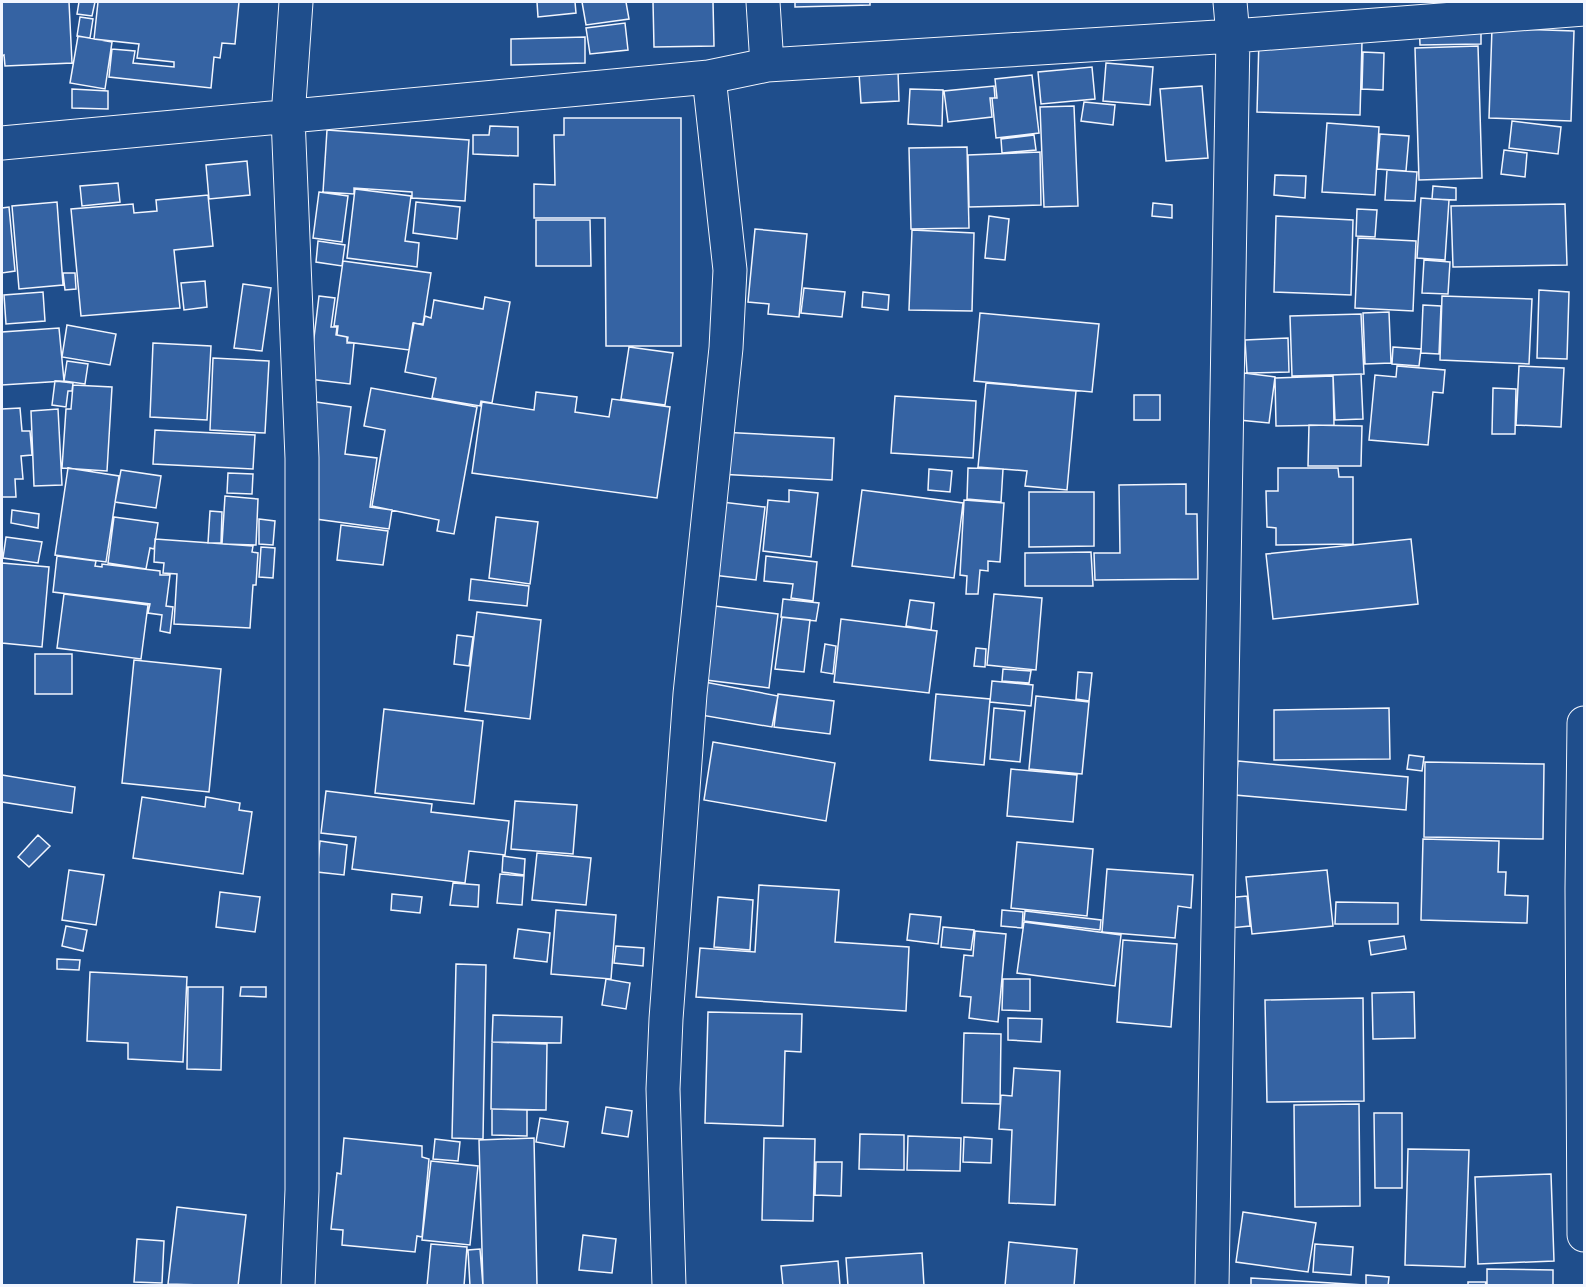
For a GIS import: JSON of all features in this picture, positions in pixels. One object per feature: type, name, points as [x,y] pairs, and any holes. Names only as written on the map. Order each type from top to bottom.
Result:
[{"type":"street","points":[[296,2],[288,117],[302,458],[302,1190],[298,1286]]},
{"type":"street","points":[[763,2],[767,65]]},
{"type":"street","points":[[1212,1286],[1233,36],[1230,2]]},
{"type":"street","points":[[2,143],[709,77],[767,65],[1233,36],[1566,7]]},
{"type":"street","points":[[669,1286],[663,1089],[666,1019],[690,694],[726,348],[730,270],[709,77]]},
{"type":"street","points":[[1584,723],[1582,889],[1584,1235]]},
{"type":"building","points":[[2,2],[69,2],[72,63],[5,66],[4,55],[2,56]]},
{"type":"building","points":[[79,2],[95,2],[92,16],[77,14]]},
{"type":"building","points":[[98,2],[239,2],[235,44],[222,43],[220,58],[214,57],[211,88],[109,77],[112,49],[135,51],[133,63],[174,67],[174,62],[137,58],[139,44],[94,39]]},
{"type":"building","points":[[537,2],[575,2],[576,13],[538,17]]},
{"type":"building","points":[[582,2],[626,2],[629,19],[586,25]]},
{"type":"building","points":[[653,2],[713,2],[714,46],[654,47]]},
{"type":"building","points":[[795,2],[870,2],[870,5],[795,7]]},
{"type":"building","points":[[80,17],[93,19],[90,38],[77,36]]},
{"type":"building","points":[[1481,18],[1481,44],[1420,45],[1419,19]]},
{"type":"building","points":[[625,23],[628,50],[590,54],[586,28]]},
{"type":"building","points":[[1492,28],[1574,31],[1571,121],[1489,118]]},
{"type":"building","points":[[78,36],[112,42],[105,89],[70,83]]},
{"type":"building","points":[[585,37],[585,63],[511,65],[511,39]]},
{"type":"building","points":[[1259,39],[1362,42],[1360,115],[1257,112]]},
{"type":"building","points":[[1478,46],[1482,178],[1419,180],[1415,48]]},
{"type":"building","points":[[1363,52],[1384,53],[1383,90],[1362,89]]},
{"type":"building","points":[[1106,63],[1153,67],[1150,105],[1103,101]]},
{"type":"building","points":[[1092,67],[1095,99],[1041,104],[1038,72]]},
{"type":"building","points":[[898,71],[899,101],[861,103],[859,73]]},
{"type":"building","points":[[1032,75],[1039,133],[996,138],[992,98],[997,98],[995,79]]},
{"type":"building","points":[[994,86],[995,98],[990,98],[992,117],[948,122],[944,91]]},
{"type":"building","points":[[1202,86],[1208,158],[1166,161],[1160,89]]},
{"type":"building","points":[[72,89],[108,91],[108,109],[72,108]]},
{"type":"building","points":[[910,89],[943,90],[942,126],[908,124]]},
{"type":"building","points":[[1084,102],[1115,105],[1113,125],[1081,121]]},
{"type":"building","points":[[1074,106],[1078,206],[1044,207],[1040,107]]},
{"type":"building","points":[[564,118],[681,118],[681,346],[606,346],[605,218],[534,218],[534,184],[555,185],[554,135],[564,135]]},
{"type":"building","points":[[1512,121],[1561,127],[1558,154],[1509,148]]},
{"type":"building","points":[[1327,123],[1379,127],[1375,195],[1322,192]]},
{"type":"building","points":[[490,126],[518,127],[518,156],[473,154],[473,135],[489,135]]},
{"type":"building","points":[[327,130],[469,140],[465,201],[412,198],[412,192],[354,188],[354,194],[323,192]]},
{"type":"building","points":[[1380,134],[1409,136],[1406,171],[1377,169]]},
{"type":"building","points":[[1034,135],[1036,150],[1002,153],[1001,139]]},
{"type":"building","points":[[967,147],[969,228],[911,229],[909,148]]},
{"type":"building","points":[[1504,150],[1527,153],[1525,177],[1501,174]]},
{"type":"building","points":[[1040,152],[1041,205],[969,207],[968,155]]},
{"type":"building","points":[[247,161],[250,195],[209,199],[206,165]]},
{"type":"building","points":[[1387,170],[1417,172],[1415,201],[1385,200]]},
{"type":"building","points":[[1275,175],[1306,176],[1305,198],[1274,195]]},
{"type":"building","points":[[118,183],[120,202],[82,206],[80,186]]},
{"type":"building","points":[[1433,186],[1456,188],[1456,200],[1432,199]]},
{"type":"building","points":[[355,189],[411,196],[405,241],[419,243],[417,267],[347,258]]},
{"type":"building","points":[[319,192],[348,196],[342,242],[313,238]]},
{"type":"building","points":[[208,195],[213,246],[174,250],[180,308],[81,316],[71,209],[133,204],[134,213],[157,211],[156,200]]},
{"type":"building","points":[[1421,198],[1449,200],[1445,260],[1417,258]]},
{"type":"building","points":[[57,202],[63,285],[19,289],[12,206]]},
{"type":"building","points":[[416,202],[460,207],[457,239],[413,233]]},
{"type":"building","points":[[1153,203],[1172,205],[1172,218],[1152,216]]},
{"type":"building","points":[[1565,204],[1567,265],[1453,267],[1451,206]]},
{"type":"building","points":[[9,207],[15,271],[2,273],[2,208]]},
{"type":"building","points":[[1357,209],[1377,210],[1375,237],[1356,236]]},
{"type":"building","points":[[989,216],[1009,219],[1005,260],[985,258]]},
{"type":"building","points":[[1276,216],[1353,220],[1351,295],[1274,292]]},
{"type":"building","points":[[536,220],[590,220],[591,266],[536,266]]},
{"type":"building","points":[[755,229],[807,234],[799,317],[768,314],[769,304],[748,302]]},
{"type":"building","points":[[912,230],[974,233],[972,311],[909,310]]},
{"type":"building","points":[[1358,238],[1416,241],[1413,311],[1355,308]]},
{"type":"building","points":[[318,241],[345,245],[342,266],[316,262]]},
{"type":"building","points":[[1424,260],[1450,262],[1448,294],[1422,293]]},
{"type":"building","points":[[343,261],[431,273],[423,324],[413,323],[409,350],[347,342],[348,337],[337,335],[338,326],[334,326]]},
{"type":"building","points":[[63,273],[75,273],[76,289],[65,290]]},
{"type":"building","points":[[205,281],[207,307],[184,310],[181,283]]},
{"type":"building","points":[[243,284],[271,288],[262,351],[234,348]]},
{"type":"building","points":[[804,288],[845,292],[842,317],[801,313]]},
{"type":"building","points":[[1539,290],[1569,292],[1567,359],[1537,358]]},
{"type":"building","points":[[43,292],[45,321],[6,324],[4,295]]},
{"type":"building","points":[[863,292],[889,295],[888,310],[862,307]]},
{"type":"building","points":[[319,296],[335,298],[331,327],[337,327],[336,335],[347,337],[347,343],[354,343],[350,384],[309,379]]},
{"type":"building","points":[[1442,296],[1532,299],[1529,364],[1440,360]]},
{"type":"building","points":[[485,297],[510,302],[492,403],[481,401],[480,406],[432,398],[436,378],[405,372],[414,323],[423,325],[425,316],[431,318],[434,300],[483,309]]},
{"type":"building","points":[[1423,305],[1441,306],[1439,354],[1421,353]]},
{"type":"building","points":[[1389,312],[1391,363],[1365,364],[1363,313]]},
{"type":"building","points":[[980,313],[1099,324],[1092,392],[974,381]]},
{"type":"building","points":[[1361,314],[1364,374],[1292,376],[1290,316]]},
{"type":"building","points":[[67,325],[116,334],[110,365],[62,357]]},
{"type":"building","points":[[59,328],[64,381],[2,385],[2,332]]},
{"type":"building","points":[[1288,338],[1289,372],[1247,373],[1245,340]]},
{"type":"building","points":[[153,343],[211,346],[207,420],[150,417]]},
{"type":"building","points":[[629,347],[673,353],[665,405],[621,399]]},
{"type":"building","points":[[1393,347],[1421,349],[1419,366],[1392,364]]},
{"type":"building","points":[[213,358],[269,361],[265,433],[210,430]]},
{"type":"building","points":[[67,361],[88,364],[85,384],[64,381]]},
{"type":"building","points":[[1397,366],[1445,370],[1443,393],[1433,392],[1428,445],[1369,440],[1375,375],[1396,377]]},
{"type":"building","points":[[1519,366],[1564,368],[1561,427],[1516,425]]},
{"type":"building","points":[[1244,373],[1275,377],[1269,423],[1239,420]]},
{"type":"building","points":[[1361,374],[1363,419],[1335,420],[1333,375]]},
{"type":"building","points":[[1333,376],[1334,425],[1276,426],[1275,378]]},
{"type":"building","points":[[55,381],[73,383],[72,391],[68,391],[66,407],[52,405]]},
{"type":"building","points":[[986,383],[1076,391],[1067,490],[1025,486],[1027,471],[978,467]]},
{"type":"building","points":[[73,385],[112,387],[107,471],[62,468],[66,409],[71,409]]},
{"type":"building","points":[[371,388],[477,407],[454,534],[437,531],[439,520],[372,506],[385,430],[364,426]]},
{"type":"building","points":[[1493,388],[1516,389],[1515,434],[1492,434]]},
{"type":"building","points":[[536,392],[577,397],[575,412],[609,417],[612,399],[670,407],[657,498],[472,473],[482,402],[534,410]]},
{"type":"building","points":[[1134,395],[1160,395],[1160,420],[1134,420]]},
{"type":"building","points":[[895,396],[976,401],[973,458],[891,453]]},
{"type":"building","points":[[316,402],[351,407],[345,454],[377,458],[370,507],[392,510],[389,529],[301,517]]},
{"type":"building","points":[[20,408],[22,431],[30,431],[32,455],[21,456],[23,479],[15,479],[16,497],[2,497],[2,409]]},
{"type":"building","points":[[58,409],[62,485],[34,486],[31,411]]},
{"type":"building","points":[[1309,425],[1362,426],[1361,466],[1308,466]]},
{"type":"building","points":[[155,430],[255,435],[253,469],[153,464]]},
{"type":"building","points":[[720,432],[834,438],[832,480],[718,474]]},
{"type":"building","points":[[68,468],[119,476],[106,562],[55,555]]},
{"type":"building","points":[[968,468],[1003,469],[1001,502],[967,499]]},
{"type":"building","points":[[1278,468],[1338,468],[1339,477],[1353,477],[1353,544],[1276,545],[1276,528],[1267,527],[1266,491],[1278,491]]},
{"type":"building","points":[[929,469],[952,471],[950,492],[928,490]]},
{"type":"building","points":[[121,470],[161,476],[156,508],[115,502]]},
{"type":"building","points":[[228,473],[253,474],[252,494],[227,493]]},
{"type":"building","points":[[1186,484],[1186,514],[1197,514],[1198,579],[1095,580],[1094,553],[1120,553],[1119,485]]},
{"type":"building","points":[[789,490],[818,493],[811,557],[763,551],[768,500],[789,502]]},
{"type":"building","points":[[862,490],[963,503],[954,578],[852,566]]},
{"type":"building","points":[[1029,492],[1094,492],[1094,546],[1029,547]]},
{"type":"building","points":[[225,496],[258,499],[256,545],[222,544]]},
{"type":"building","points":[[964,500],[1004,503],[1000,562],[988,561],[988,571],[980,570],[978,594],[966,594],[967,576],[960,575]]},
{"type":"building","points":[[713,501],[765,507],[756,580],[704,574]]},
{"type":"building","points":[[12,510],[39,514],[38,528],[11,523]]},
{"type":"building","points":[[210,511],[222,512],[221,543],[208,543]]},
{"type":"building","points":[[114,517],[158,523],[154,549],[150,548],[146,569],[108,563]]},
{"type":"building","points":[[496,517],[538,522],[530,584],[489,578]]},
{"type":"building","points":[[259,519],[275,521],[273,545],[259,544]]},
{"type":"building","points":[[341,525],[388,531],[383,565],[337,560]]},
{"type":"building","points":[[6,537],[42,542],[38,563],[3,558]]},
{"type":"building","points":[[155,539],[253,546],[252,552],[258,553],[250,628],[174,624],[177,574],[163,573],[164,563],[154,562]]},
{"type":"building","points":[[1411,539],[1418,604],[1273,619],[1266,554]]},
{"type":"building","points":[[261,547],[275,548],[273,578],[259,577]]},
{"type":"building","points":[[1091,552],[1093,586],[1025,586],[1025,553]]},
{"type":"building","points":[[57,556],[96,561],[95,566],[102,567],[102,564],[160,571],[160,575],[170,575],[166,606],[173,607],[170,633],[160,631],[162,615],[148,613],[150,604],[53,592]]},
{"type":"building","points":[[766,556],[817,562],[813,601],[791,598],[793,584],[764,581]]},
{"type":"building","points":[[2,563],[49,567],[42,647],[2,643]]},
{"type":"building","points":[[471,579],[529,586],[527,606],[469,600]]},
{"type":"building","points":[[64,594],[148,605],[141,659],[57,648]]},
{"type":"building","points":[[994,594],[1042,598],[1036,670],[987,665]]},
{"type":"building","points":[[783,599],[819,603],[816,621],[781,617]]},
{"type":"building","points":[[910,600],[934,603],[931,630],[906,626]]},
{"type":"building","points":[[707,605],[778,614],[769,688],[698,679]]},
{"type":"building","points":[[477,612],[541,620],[530,719],[465,711]]},
{"type":"building","points":[[782,617],[810,620],[804,672],[775,669]]},
{"type":"building","points":[[841,619],[937,631],[929,693],[834,682]]},
{"type":"building","points":[[457,635],[473,637],[469,666],[454,664]]},
{"type":"building","points":[[825,644],[836,646],[833,674],[821,672]]},
{"type":"building","points":[[976,648],[986,649],[985,667],[974,666]]},
{"type":"building","points":[[35,654],[72,654],[72,694],[35,694]]},
{"type":"building","points":[[134,660],[221,669],[209,792],[122,783]]},
{"type":"building","points":[[1003,669],[1031,671],[1029,683],[1002,681]]},
{"type":"building","points":[[1078,672],[1092,673],[1089,701],[1076,699]]},
{"type":"building","points":[[694,680],[778,696],[772,727],[689,713]]},
{"type":"building","points":[[992,681],[1033,685],[1031,706],[990,702]]},
{"type":"building","points":[[778,694],[834,701],[830,734],[774,727]]},
{"type":"building","points":[[936,694],[990,699],[984,765],[930,760]]},
{"type":"building","points":[[1036,696],[1089,702],[1082,774],[1029,769]]},
{"type":"building","points":[[994,708],[1025,711],[1020,762],[990,759]]},
{"type":"building","points":[[1389,708],[1390,759],[1274,760],[1274,710]]},
{"type":"building","points":[[384,709],[483,721],[474,804],[375,793]]},
{"type":"building","points":[[713,742],[835,763],[826,821],[704,800]]},
{"type":"building","points":[[1409,755],[1424,757],[1422,771],[1407,769]]},
{"type":"building","points":[[1238,761],[1408,777],[1406,810],[1235,795]]},
{"type":"building","points":[[1425,762],[1544,764],[1543,839],[1424,837]]},
{"type":"building","points":[[1011,769],[1077,775],[1073,822],[1007,816]]},
{"type":"building","points":[[2,775],[75,787],[72,813],[2,802]]},
{"type":"building","points":[[326,791],[432,804],[431,812],[509,821],[505,855],[469,851],[465,883],[352,869],[356,837],[321,833]]},
{"type":"building","points":[[142,797],[205,807],[206,797],[240,803],[239,810],[252,812],[243,874],[133,858]]},
{"type":"building","points":[[515,801],[577,805],[573,854],[511,849]]},
{"type":"building","points":[[38,835],[50,846],[29,867],[18,857]]},
{"type":"building","points":[[1423,839],[1499,841],[1498,872],[1506,872],[1505,895],[1528,896],[1527,923],[1421,920]]},
{"type":"building","points":[[320,841],[347,845],[344,875],[317,872]]},
{"type":"building","points":[[1017,842],[1093,849],[1087,916],[1011,908]]},
{"type":"building","points":[[537,853],[591,858],[586,905],[532,900]]},
{"type":"building","points":[[503,856],[525,859],[524,875],[502,872]]},
{"type":"building","points":[[1107,869],[1193,875],[1191,908],[1178,906],[1175,938],[1102,932]]},
{"type":"building","points":[[69,870],[104,875],[96,925],[62,920]]},
{"type":"building","points":[[1327,870],[1333,926],[1252,934],[1246,877]]},
{"type":"building","points":[[500,874],[524,876],[522,905],[497,903]]},
{"type":"building","points":[[453,883],[479,885],[478,907],[450,905]]},
{"type":"building","points":[[759,885],[839,890],[835,942],[909,947],[906,1011],[696,997],[700,948],[755,952]]},
{"type":"building","points":[[220,892],[260,897],[255,932],[216,927]]},
{"type":"building","points":[[392,894],[422,897],[420,913],[391,910]]},
{"type":"building","points":[[1247,896],[1250,926],[1230,928],[1226,898]]},
{"type":"building","points":[[718,897],[753,900],[750,950],[714,947]]},
{"type":"building","points":[[1336,902],[1398,903],[1398,924],[1335,924]]},
{"type":"building","points":[[556,910],[616,915],[611,979],[551,974]]},
{"type":"building","points":[[1002,910],[1023,912],[1022,928],[1001,926]]},
{"type":"building","points":[[1025,911],[1101,920],[1100,930],[1024,921]]},
{"type":"building","points":[[910,914],[941,917],[938,944],[907,940]]},
{"type":"building","points":[[1024,922],[1121,935],[1115,986],[1017,973]]},
{"type":"building","points":[[66,926],[87,930],[83,951],[62,946]]},
{"type":"building","points":[[943,927],[974,930],[971,950],[941,947]]},
{"type":"building","points":[[518,929],[550,933],[547,962],[514,958]]},
{"type":"building","points":[[975,931],[1006,934],[998,1022],[969,1018],[971,997],[960,996],[964,955],[973,956]]},
{"type":"building","points":[[1404,936],[1406,949],[1371,955],[1369,941]]},
{"type":"building","points":[[1123,940],[1177,944],[1171,1027],[1117,1022]]},
{"type":"building","points":[[616,946],[644,948],[643,966],[614,963]]},
{"type":"building","points":[[57,959],[80,960],[79,970],[57,969]]},
{"type":"building","points":[[456,964],[486,965],[483,1139],[452,1138]]},
{"type":"building","points":[[90,972],[187,977],[183,1062],[128,1059],[128,1043],[87,1041]]},
{"type":"building","points":[[606,979],[630,983],[626,1009],[602,1005]]},
{"type":"building","points":[[1003,979],[1030,979],[1030,1011],[1002,1010]]},
{"type":"building","points":[[188,987],[223,987],[221,1070],[187,1069]]},
{"type":"building","points":[[241,987],[266,987],[266,997],[240,996]]},
{"type":"building","points":[[1414,992],[1415,1038],[1373,1039],[1372,993]]},
{"type":"building","points":[[1363,998],[1364,1101],[1267,1102],[1265,1000]]},
{"type":"building","points":[[708,1012],[802,1014],[801,1052],[785,1051],[783,1126],[705,1123]]},
{"type":"building","points":[[493,1015],[562,1017],[561,1043],[492,1042]]},
{"type":"building","points":[[1008,1018],[1042,1019],[1041,1042],[1008,1040]]},
{"type":"building","points":[[964,1033],[1001,1034],[1000,1104],[962,1103]]},
{"type":"building","points":[[492,1042],[547,1044],[546,1110],[491,1109]]},
{"type":"building","points":[[1014,1068],[1060,1071],[1055,1205],[1009,1203],[1012,1130],[999,1129],[1001,1095],[1012,1096]]},
{"type":"building","points":[[1359,1104],[1360,1206],[1295,1207],[1294,1105]]},
{"type":"building","points":[[606,1107],[632,1111],[628,1137],[602,1133]]},
{"type":"building","points":[[492,1109],[527,1110],[527,1136],[492,1135]]},
{"type":"building","points":[[1374,1113],[1402,1113],[1402,1188],[1375,1188]]},
{"type":"building","points":[[540,1118],[568,1122],[564,1147],[536,1142]]},
{"type":"building","points":[[860,1134],[904,1135],[904,1170],[859,1169]]},
{"type":"building","points":[[908,1136],[961,1138],[960,1171],[907,1170]]},
{"type":"building","points":[[964,1137],[992,1139],[991,1163],[963,1162]]},
{"type":"building","points":[[344,1138],[422,1146],[422,1157],[429,1159],[422,1237],[417,1236],[415,1252],[342,1245],[343,1230],[331,1229],[337,1173],[341,1174]]},
{"type":"building","points":[[534,1138],[537,1285],[483,1286],[479,1140]]},
{"type":"building","points":[[764,1138],[815,1139],[813,1221],[762,1220]]},
{"type":"building","points":[[435,1139],[460,1142],[458,1161],[433,1159]]},
{"type":"building","points":[[1408,1149],[1469,1150],[1465,1267],[1405,1265]]},
{"type":"building","points":[[431,1161],[478,1166],[470,1245],[422,1240]]},
{"type":"building","points":[[816,1162],[842,1162],[841,1196],[815,1195]]},
{"type":"building","points":[[1551,1174],[1554,1261],[1478,1264],[1475,1177]]},
{"type":"building","points":[[177,1207],[246,1215],[238,1286],[168,1284]]},
{"type":"building","points":[[1243,1212],[1316,1223],[1308,1272],[1236,1262]]},
{"type":"building","points":[[583,1235],[616,1239],[612,1273],[579,1270]]},
{"type":"building","points":[[137,1239],[164,1241],[162,1283],[134,1282]]},
{"type":"building","points":[[1009,1242],[1077,1249],[1074,1286],[1005,1286]]},
{"type":"building","points":[[431,1244],[467,1247],[464,1286],[427,1286]]},
{"type":"building","points":[[1315,1244],[1353,1247],[1351,1275],[1313,1272]]},
{"type":"building","points":[[480,1249],[483,1286],[470,1286],[468,1250]]},
{"type":"building","points":[[922,1253],[924,1286],[848,1286],[846,1258]]},
{"type":"building","points":[[838,1261],[840,1286],[783,1286],[781,1266]]},
{"type":"building","points":[[1487,1269],[1553,1270],[1553,1286],[1487,1286]]},
{"type":"building","points":[[1366,1275],[1389,1277],[1388,1286],[1366,1286]]},
{"type":"building","points":[[1251,1278],[1364,1285],[1364,1286],[1251,1286]]},
{"type":"building","points":[[1468,1282],[1486,1282],[1485,1286],[1468,1286]]}]
